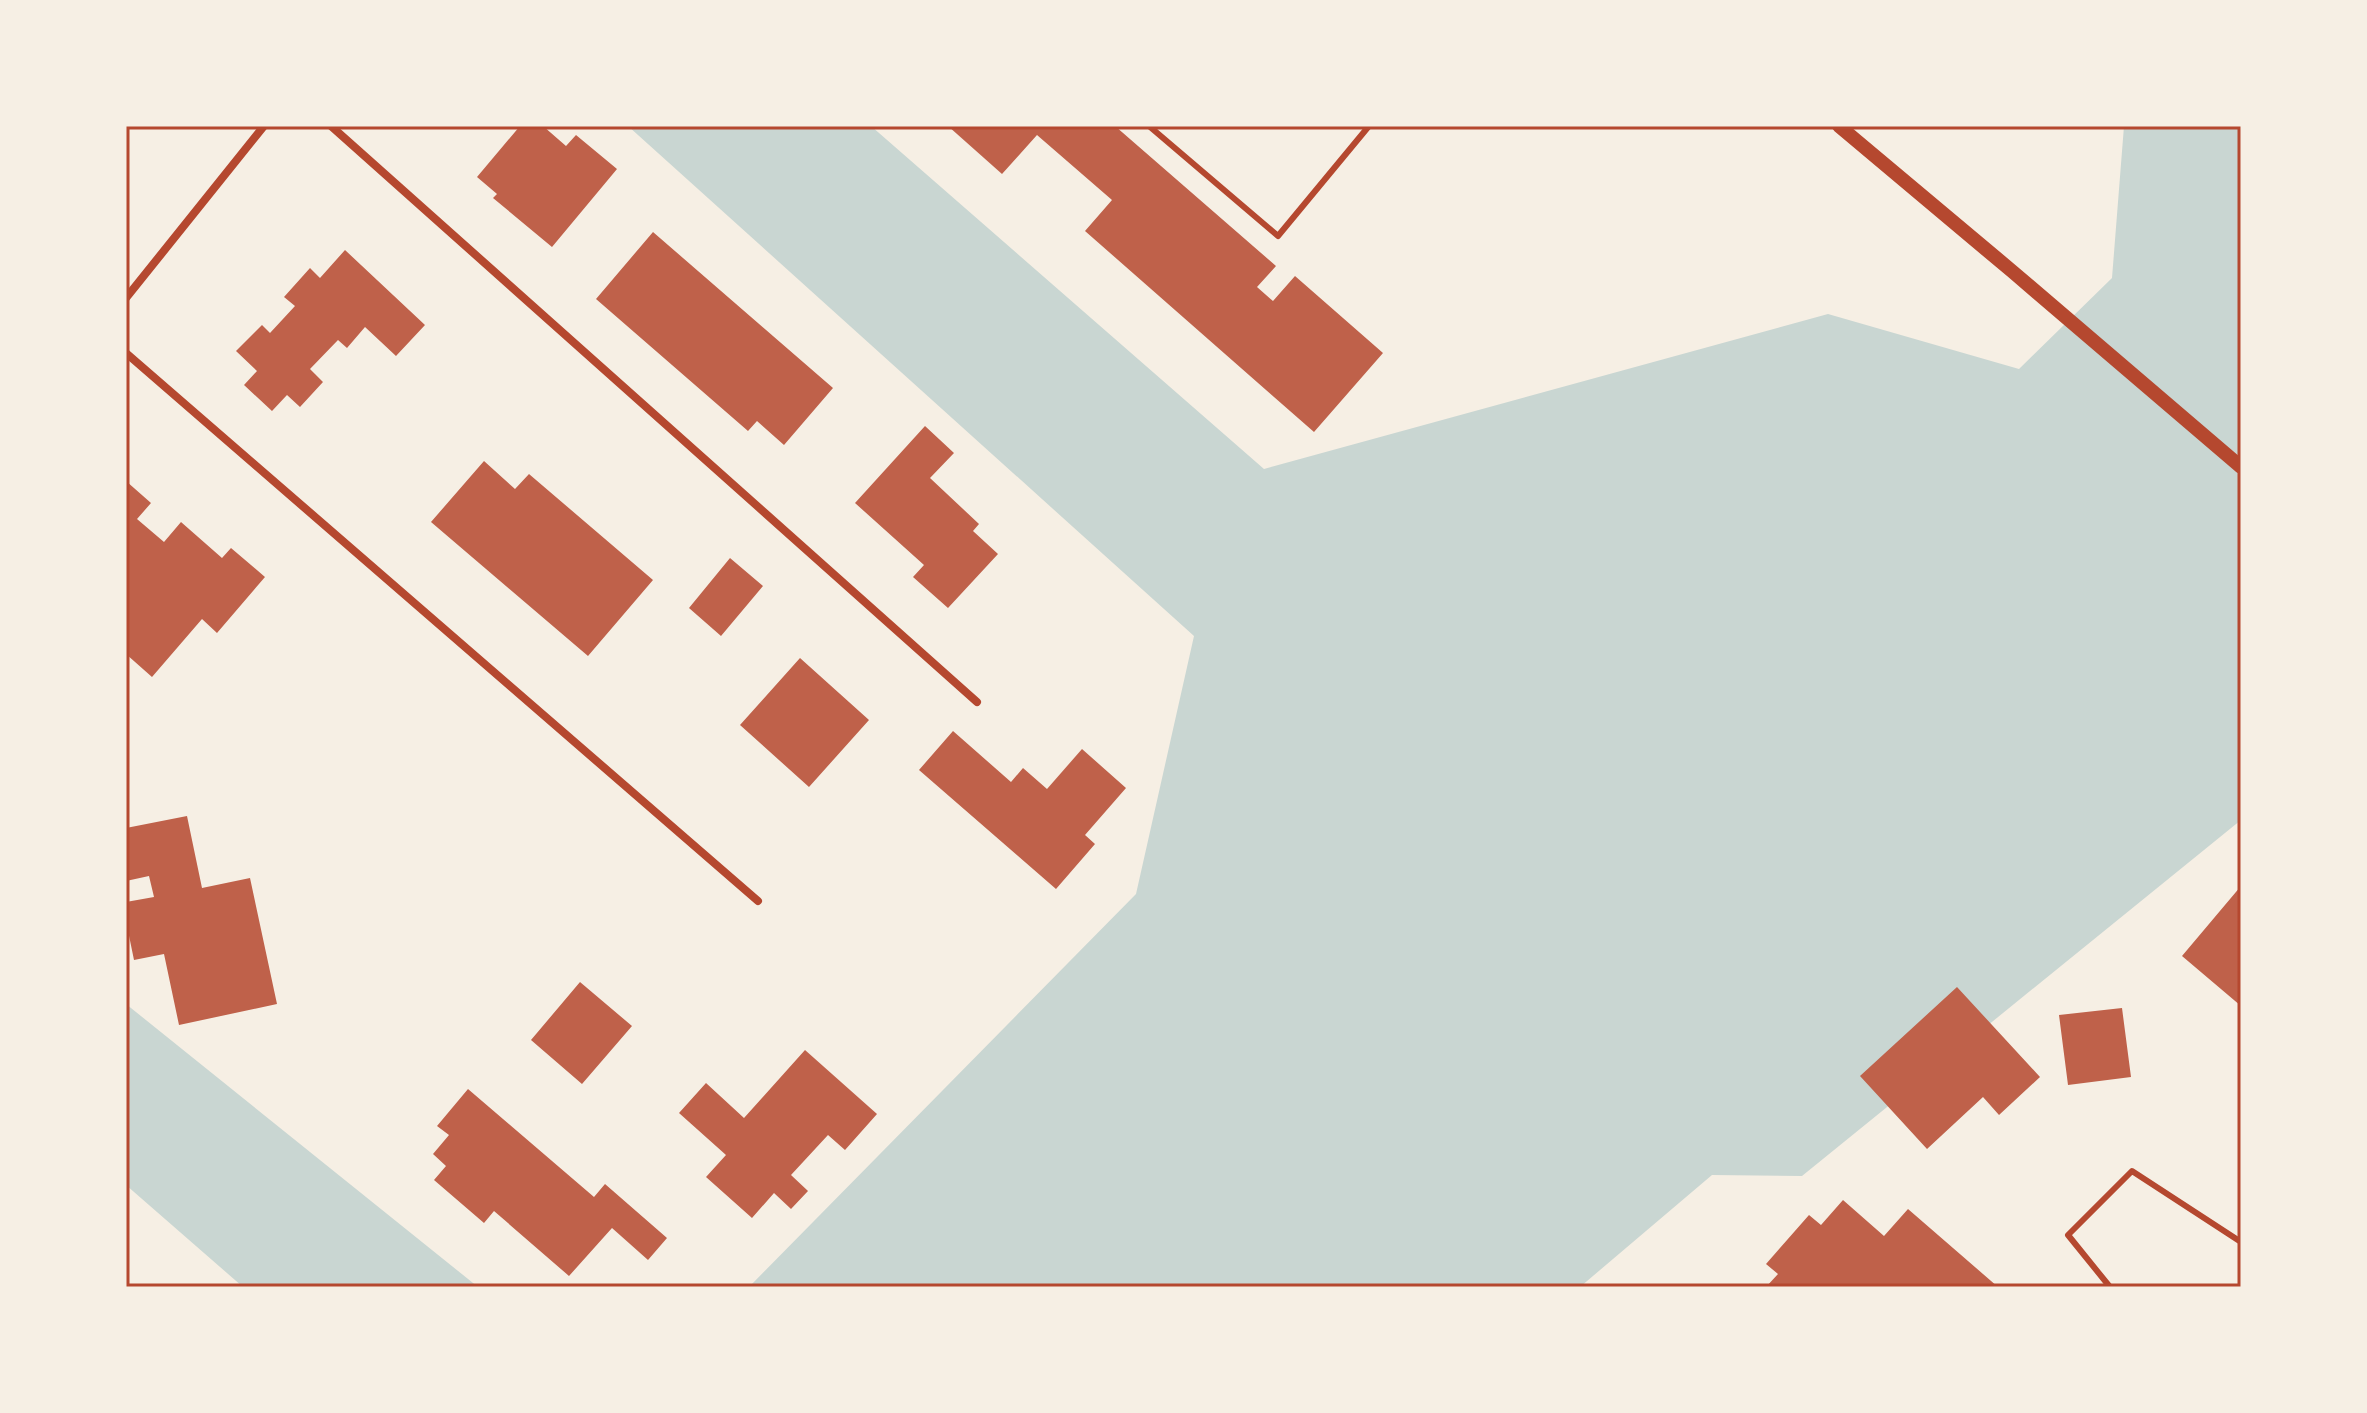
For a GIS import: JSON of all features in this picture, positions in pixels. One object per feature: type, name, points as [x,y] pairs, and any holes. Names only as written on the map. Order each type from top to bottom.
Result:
[{"type":"street","points":[[126,298],[264,126]]},
{"type":"street","points":[[331,126],[977,702]]},
{"type":"street","points":[[1839,126],[2241,467]]},
{"type":"street","points":[[126,353],[758,901]]},
{"type":"lane","points":[[1149,126],[1278,236],[1369,126]]},
{"type":"lane","points":[[2110,1287],[2068,1235],[2132,1171],[2241,1242]]},
{"type":"shaded area","points":[[628,126],[871,126],[1264,469],[1828,314],[2019,369],[2112,278],[2124,126],[2241,126],[2241,820],[1802,1176],[1712,1175],[1580,1287],[749,1287],[1136,894],[1194,636]]},
{"type":"shaded area","points":[[126,1004],[478,1287],[243,1287],[126,1185]]},
{"type":"building","points":[[520,126],[543,126],[566,146],[576,135],[617,169],[552,247],[493,198],[497,194],[477,177]]},
{"type":"building","points":[[948,126],[1115,126],[1276,266],[1257,287],[1273,301],[1295,276],[1383,353],[1314,432],[1085,231],[1112,200],[1037,135],[1002,174]]},
{"type":"building","points":[[653,232],[833,388],[784,445],[757,421],[748,431],[596,299]]},
{"type":"building","points":[[345,250],[425,325],[396,356],[365,327],[347,348],[338,340],[310,369],[323,382],[300,407],[287,395],[272,411],[244,385],[257,371],[236,351],[262,325],[270,333],[295,306],[284,297],[310,268],[320,278]]},
{"type":"building","points":[[925,426],[954,453],[930,478],[979,524],[973,531],[998,554],[948,608],[913,577],[924,565],[855,503]]},
{"type":"building","points":[[484,461],[515,489],[529,474],[653,580],[588,656],[431,522]]},
{"type":"building","points":[[126,481],[151,503],[137,519],[164,542],[181,522],[222,558],[231,548],[265,577],[217,633],[202,619],[152,677],[126,654]]},
{"type":"building","points":[[730,558],[763,586],[721,636],[689,608]]},
{"type":"building","points":[[800,658],[869,720],[809,787],[740,725]]},
{"type":"building","points":[[953,731],[1011,782],[1023,768],[1047,789],[1082,749],[1126,788],[1085,835],[1095,844],[1056,889],[919,770]]},
{"type":"building","points":[[187,816],[202,888],[250,878],[277,1004],[179,1025],[164,954],[134,960],[126,921],[126,902],[154,897],[149,876],[126,881],[126,828]]},
{"type":"building","points":[[2241,886],[2241,1006],[2182,956]]},
{"type":"building","points":[[580,982],[632,1026],[582,1084],[531,1040]]},
{"type":"building","points":[[1957,987],[2040,1077],[1999,1115],[1983,1097],[1927,1149],[1860,1076]]},
{"type":"building","points":[[2122,1008],[2131,1077],[2068,1085],[2059,1015]]},
{"type":"building","points":[[805,1050],[877,1114],[845,1150],[828,1135],[791,1175],[808,1191],[791,1209],[774,1193],[752,1218],[706,1177],[726,1155],[679,1113],[706,1083],[744,1118]]},
{"type":"building","points":[[468,1089],[594,1197],[605,1184],[667,1238],[648,1260],[612,1228],[569,1276],[494,1211],[484,1223],[434,1180],[446,1166],[433,1154],[449,1135],[437,1126]]},
{"type":"building","points":[[1843,1200],[1884,1236],[1908,1209],[1998,1287],[1766,1287],[1778,1274],[1766,1264],[1809,1215],[1821,1225]]}]
